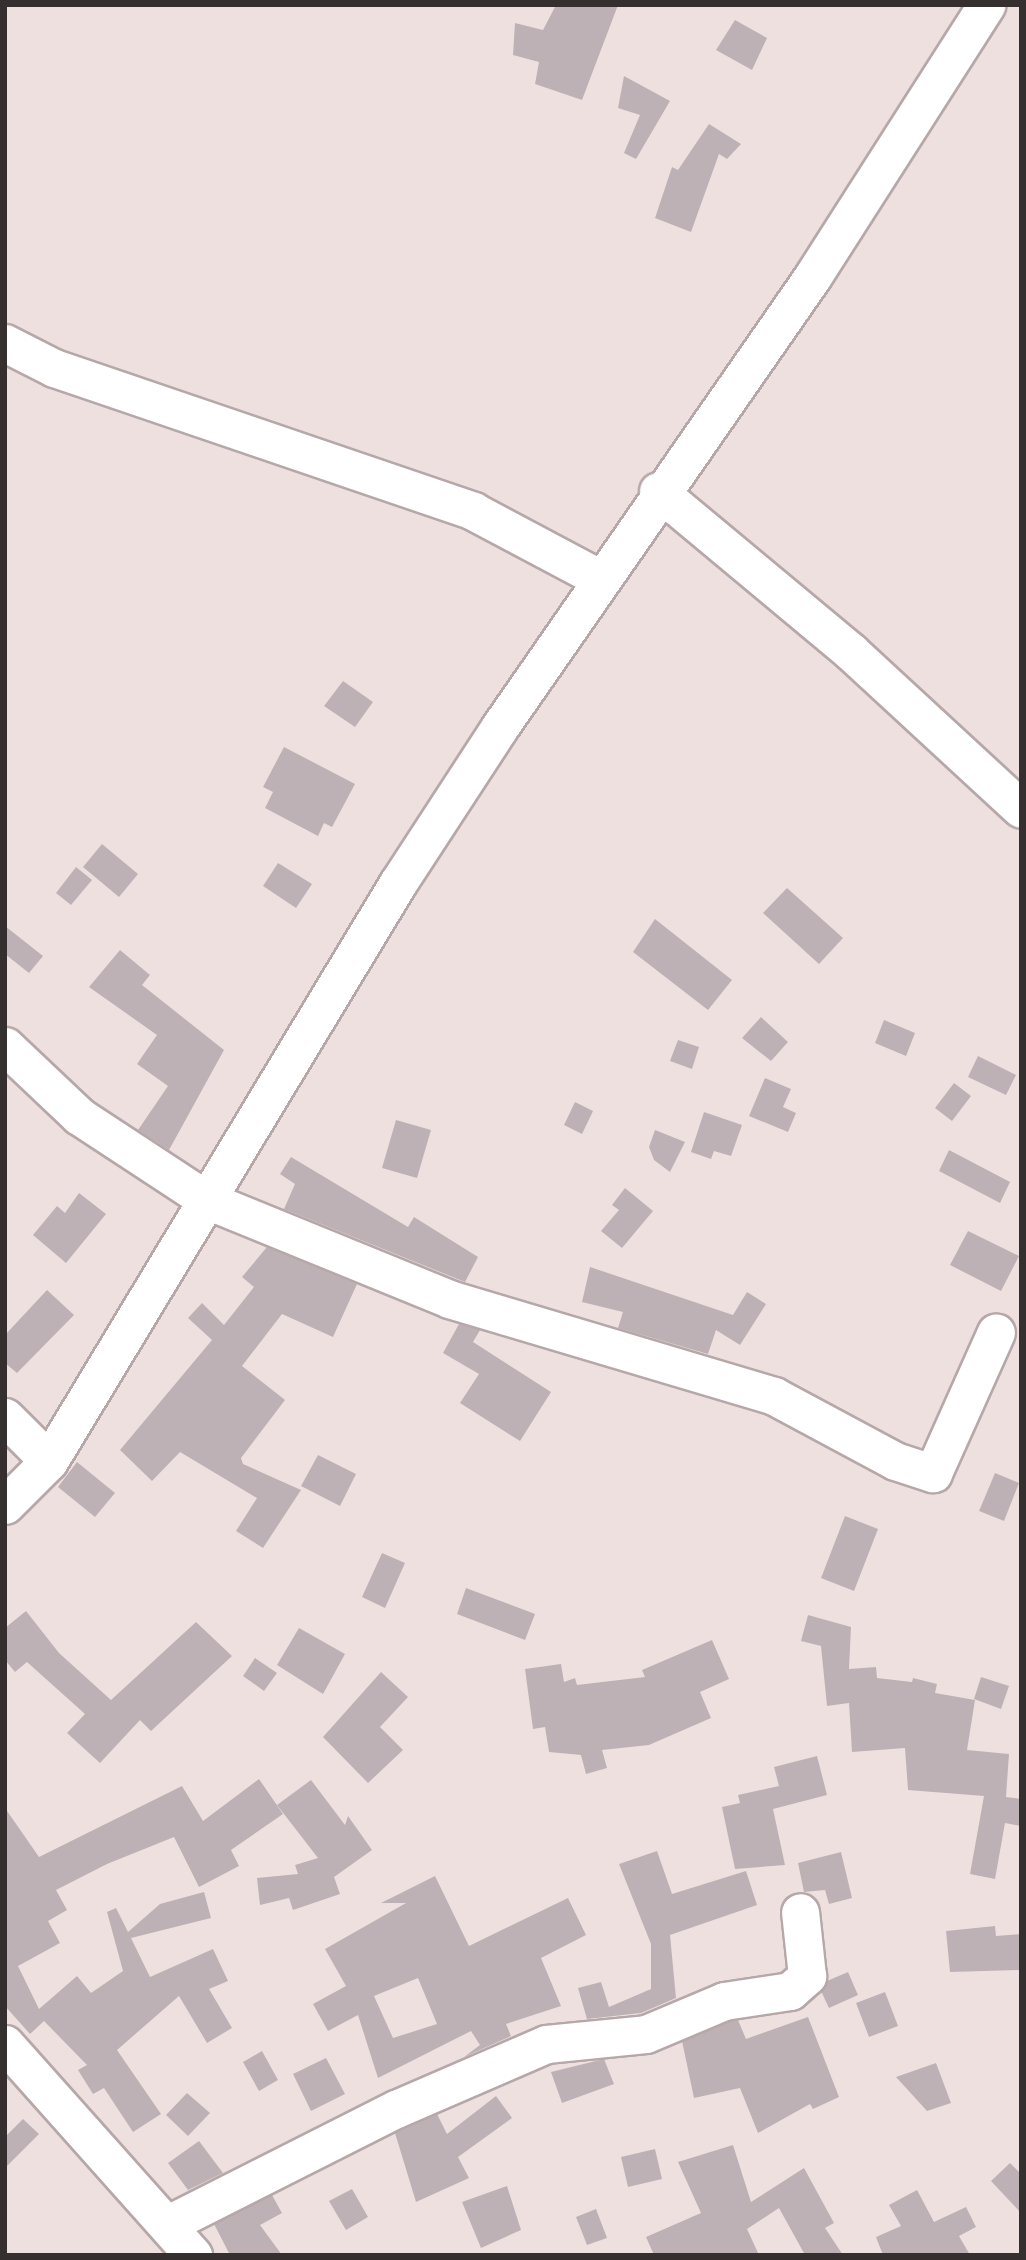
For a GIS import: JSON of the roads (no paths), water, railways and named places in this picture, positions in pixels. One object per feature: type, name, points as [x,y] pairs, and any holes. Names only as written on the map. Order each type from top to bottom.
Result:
[{"type":"street","points":[[5,1505],[49,1461],[110,1353],[208,1200],[398,883],[658,491],[813,276],[986,5]]},
{"type":"street","points":[[5,342],[54,368],[473,511],[586,571]]},
{"type":"street","points":[[658,491],[851,652],[1021,808]]},
{"type":"street","points":[[5,1046],[79,1116],[208,1200],[449,1299],[774,1396],[895,1461],[933,1473],[996,1332]]},
{"type":"street","points":[[5,1417],[49,1461]]},
{"type":"street","points":[[167,2224],[396,2109],[545,2044],[646,2034],[724,2001],[790,1991],[807,1976],[800,1912]]},
{"type":"street","points":[[5,2044],[193,2255]]}]
